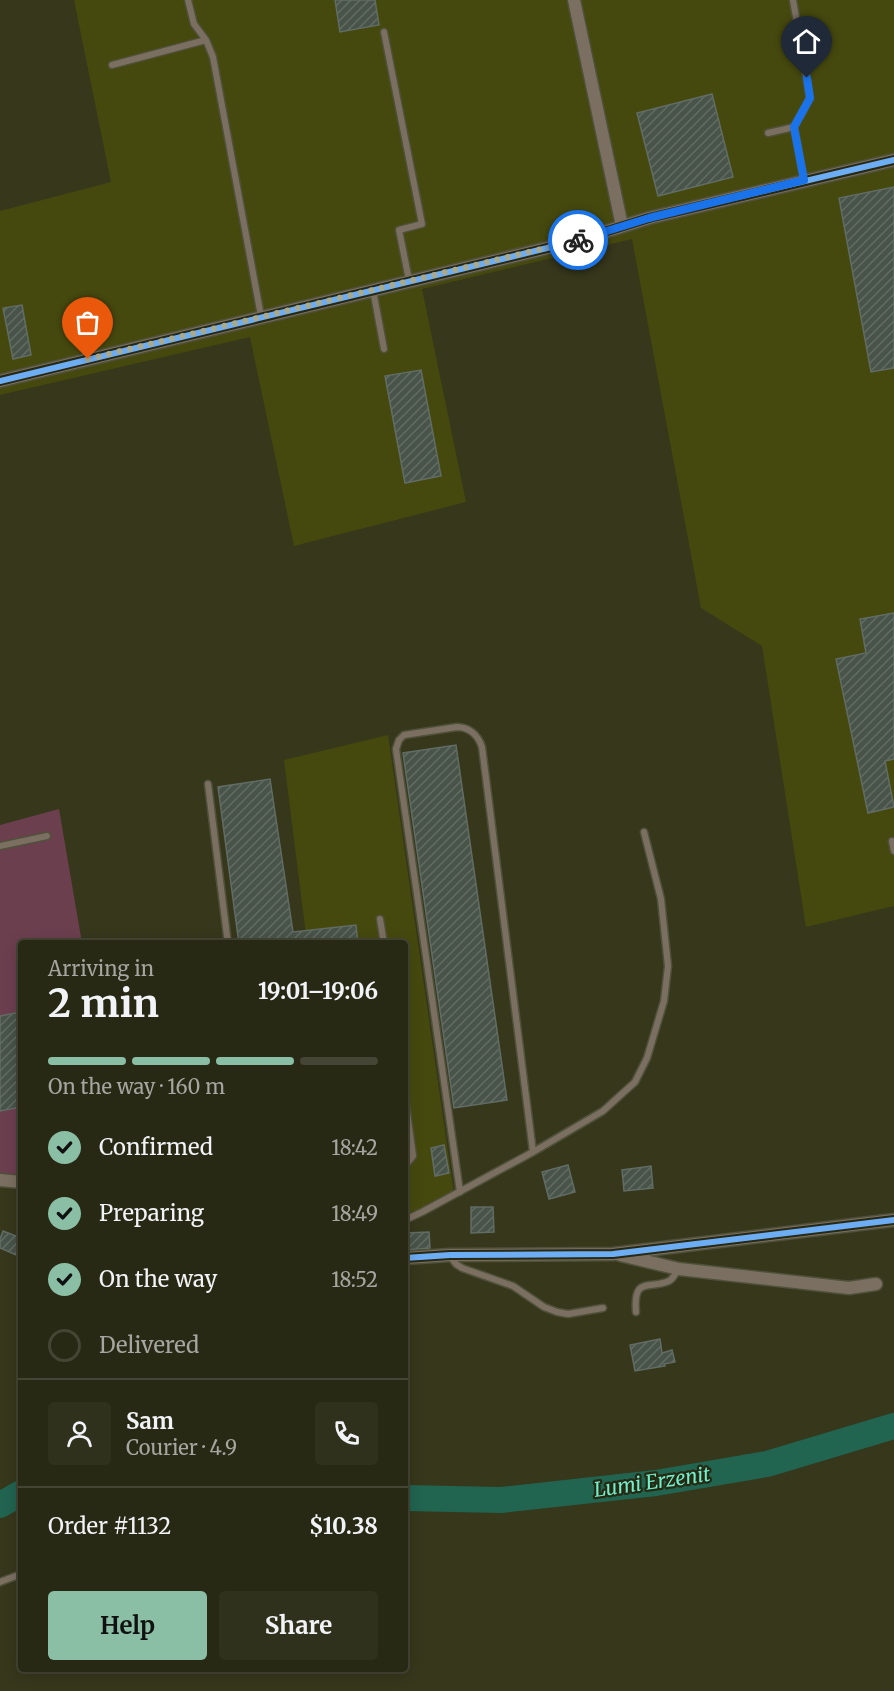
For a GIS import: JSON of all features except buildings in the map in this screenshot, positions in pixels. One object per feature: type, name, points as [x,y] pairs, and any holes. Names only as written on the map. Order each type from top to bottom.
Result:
[{"type":"street","points":[[574,0],[622,226]]},
{"type":"street","points":[[0,381],[572,242],[622,226],[894,160]]},
{"type":"street","points":[[0,1180],[18,1182]]},
{"type":"street","points":[[408,1258],[450,1255],[613,1254],[894,1220]]},
{"type":"street","points":[[613,1254],[679,1269],[849,1288],[876,1284]]},
{"type":"lane","points":[[188,0],[194,24],[206,40],[213,57],[261,316]]},
{"type":"lane","points":[[793,0],[810,98],[794,127],[804,180]]},
{"type":"lane","points":[[384,32],[422,224],[399,230],[409,280]]},
{"type":"lane","points":[[112,65],[206,40]]},
{"type":"lane","points":[[768,133],[794,127]]},
{"type":"lane","points":[[373,289],[384,349]]},
{"type":"lane","points":[[460,1192],[396,757],[399,740],[412,732],[465,727],[480,740],[533,1152]]},
{"type":"lane","points":[[208,784],[228,940]]},
{"type":"lane","points":[[408,1218],[603,1112],[635,1082],[647,1058],[664,1001],[668,966],[661,899],[644,832]]},
{"type":"lane","points":[[0,846],[47,836]]},
{"type":"lane","points":[[892,841],[894,851]]},
{"type":"lane","points":[[381,919],[384,940]]},
{"type":"lane","points":[[408,1118],[413,1156],[408,1162]]},
{"type":"lane","points":[[450,1255],[462,1268],[513,1286],[544,1307],[557,1312],[568,1314],[603,1308]]},
{"type":"lane","points":[[636,1312],[635,1299],[642,1287],[649,1283],[668,1282],[679,1269]]},
{"type":"lane","points":[[0,1582],[18,1575]]},
{"type":"shaded area","points":[[74,0],[894,0],[894,906],[806,927],[762,646],[701,608],[632,239],[422,289],[466,502],[294,546],[250,337],[0,395],[0,211],[111,182]]},
{"type":"shaded area","points":[[388,735],[454,1194],[408,1216],[408,940],[307,940],[284,760]]},
{"type":"shaded area","points":[[59,809],[81,940],[18,940],[18,1178],[0,1176],[0,825]]},
{"type":"waterway","name":"Lumi Erzenit","points":[[408,1498],[501,1500],[656,1483],[767,1464],[894,1426]]},
{"type":"waterway","name":"Lumi Erzenit","points":[[0,1505],[18,1495]]},
{"type":"cycle path","points":[[0,381],[572,242],[649,218],[894,160]]},
{"type":"cycle path","points":[[408,1258],[450,1255],[613,1254],[894,1220]]},
{"type":"way so far","points":[[88,359],[578,240]]},
{"type":"route","points":[[578,240],[649,218],[804,180],[794,127],[810,98],[807,78]]}]
